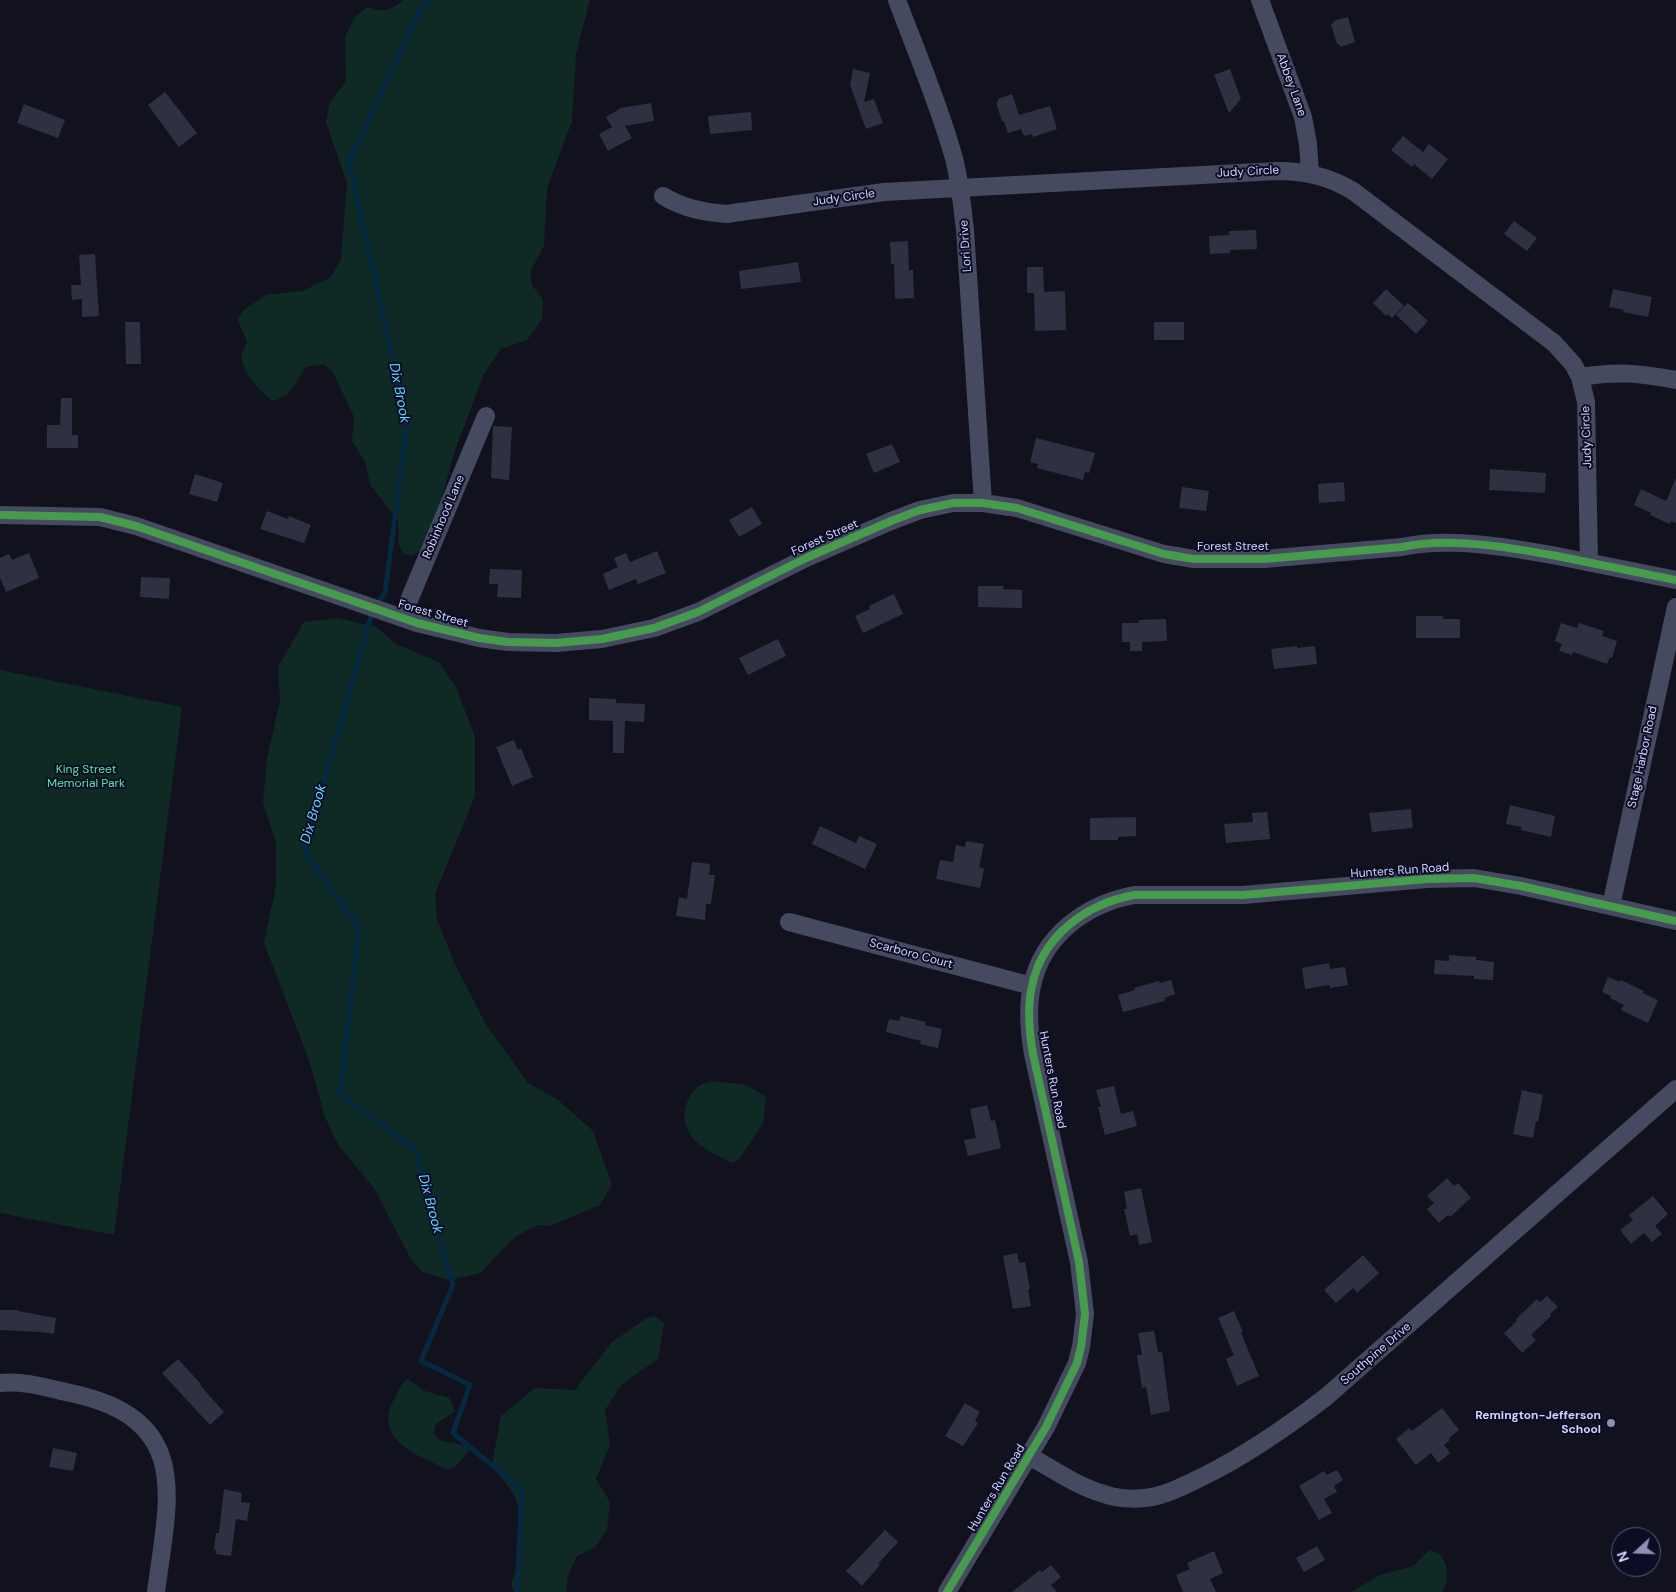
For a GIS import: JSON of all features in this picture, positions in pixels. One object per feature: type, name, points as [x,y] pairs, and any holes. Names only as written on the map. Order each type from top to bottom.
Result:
[{"type":"street","name":"Lori Drive","points":[[897,0],[954,156],[960,187],[965,230],[983,503]]},
{"type":"street","name":"Abbey Lane","points":[[1260,0],[1303,117],[1308,144],[1310,173]]},
{"type":"street","name":"Judy Circle","points":[[663,196],[688,208],[726,214],[864,194],[960,187],[1277,170],[1310,173],[1332,179],[1353,191],[1554,343],[1573,364],[1580,377],[1586,402],[1589,562]]},
{"type":"street","points":[[1580,377],[1608,373],[1627,373],[1676,380]]},
{"type":"street","name":"Robinhood Lane","points":[[395,615],[486,416]]},
{"type":"street","name":"Forest Street","points":[[0,516],[100,517],[176,539],[395,615],[479,638],[508,642],[556,643],[602,639],[654,628],[698,612],[806,558],[913,513],[953,503],[983,503],[1017,508],[1164,554],[1194,559],[1264,559],[1402,547],[1415,544],[1468,544],[1502,546],[1676,580]]},
{"type":"street","name":"Stage Harbor Road","points":[[1611,906],[1676,607]]},
{"type":"street","name":"Hunters Run Road","points":[[947,1592],[1030,1456],[1064,1394],[1077,1364],[1081,1347],[1085,1314],[1079,1262],[1030,1037],[1030,1003],[1036,972],[1043,956],[1060,932],[1094,907],[1134,895],[1243,895],[1452,877],[1497,881],[1676,921]]},
{"type":"street","name":"Scarboro Court","points":[[789,922],[1032,986]]},
{"type":"street","name":"Southpine Drive","points":[[1030,1456],[1088,1488],[1120,1498],[1141,1498],[1160,1495],[1183,1486],[1239,1458],[1297,1420],[1326,1397],[1676,1089]]},
{"type":"street","points":[[0,1383],[25,1383],[102,1401],[131,1415],[143,1426],[160,1454],[165,1470],[167,1488],[168,1504],[156,1592]]},
{"type":"green space","points":[[403,0],[590,0],[576,54],[572,121],[547,188],[544,246],[530,272],[532,285],[543,300],[542,319],[527,340],[500,349],[483,376],[455,450],[429,544],[412,556],[404,554],[399,545],[398,520],[370,485],[366,463],[352,441],[354,417],[333,372],[323,364],[306,367],[287,395],[274,401],[248,375],[242,362],[247,341],[237,319],[244,310],[266,295],[302,291],[330,278],[341,260],[347,183],[326,122],[330,102],[346,81],[345,37],[355,17],[367,7],[386,10]]},
{"type":"green space","points":[[337,618],[376,627],[396,644],[439,662],[456,687],[475,737],[475,796],[435,894],[437,919],[454,962],[485,1023],[528,1083],[558,1100],[593,1131],[612,1185],[600,1205],[550,1226],[537,1225],[515,1237],[480,1273],[450,1280],[422,1272],[412,1261],[374,1188],[339,1146],[325,1117],[309,1060],[264,943],[276,886],[276,842],[263,803],[267,758],[280,701],[278,667],[304,622]]},
{"type":"green space","name":"King Street Memorial Park","points":[[0,670],[182,707],[114,1235],[0,1213]]},
{"type":"green space","points":[[714,1081],[746,1085],[766,1097],[763,1123],[739,1159],[731,1163],[698,1143],[690,1134],[685,1122],[687,1102],[694,1090],[701,1085]]},
{"type":"green space","points":[[655,1316],[664,1323],[658,1359],[622,1384],[605,1410],[610,1444],[596,1479],[610,1502],[607,1529],[595,1547],[577,1556],[568,1576],[566,1592],[514,1592],[511,1584],[520,1559],[521,1516],[515,1496],[492,1464],[501,1416],[535,1388],[575,1390],[611,1343],[647,1318]]},
{"type":"green space","points":[[408,1379],[425,1391],[449,1398],[455,1411],[436,1424],[433,1434],[441,1441],[470,1446],[471,1448],[455,1467],[449,1470],[403,1446],[395,1437],[390,1427],[389,1415],[393,1401],[401,1386]]},
{"type":"green space","points":[[1430,1550],[1438,1553],[1446,1564],[1447,1579],[1442,1592],[1351,1592],[1380,1575],[1413,1566]]},
{"type":"building","points":[[1348,17],[1355,42],[1340,47],[1337,44],[1331,24],[1334,23],[1333,21]]},
{"type":"building","points":[[853,69],[870,73],[864,102],[874,99],[883,123],[866,129],[850,85]]},
{"type":"building","points":[[1230,69],[1241,99],[1229,113],[1214,75]]},
{"type":"building","points":[[165,92],[197,133],[179,147],[148,105]]},
{"type":"building","points":[[1012,94],[1019,115],[1050,106],[1057,129],[1033,137],[1032,134],[1024,136],[1021,129],[1008,133],[996,103],[998,99]]},
{"type":"building","points":[[651,103],[654,121],[625,126],[632,138],[608,151],[599,134],[612,127],[606,117],[621,108]]},
{"type":"building","points":[[24,104],[65,120],[58,138],[17,123]]},
{"type":"building","points":[[751,112],[752,130],[710,134],[708,116]]},
{"type":"building","points":[[1403,136],[1423,152],[1429,144],[1448,159],[1432,179],[1414,164],[1412,167],[1391,150]]},
{"type":"building","points":[[1514,221],[1537,238],[1527,251],[1504,234]]},
{"type":"building","points":[[1256,230],[1257,249],[1230,250],[1230,253],[1210,254],[1209,236],[1229,235],[1229,231]]},
{"type":"building","points":[[908,241],[909,270],[913,270],[914,298],[895,299],[894,264],[891,264],[890,242]]},
{"type":"building","points":[[95,254],[99,316],[82,317],[82,299],[72,300],[71,285],[81,285],[79,255]]},
{"type":"building","points":[[798,262],[801,282],[741,289],[739,271]]},
{"type":"building","points":[[1027,267],[1043,267],[1044,292],[1065,291],[1066,330],[1035,331],[1034,293],[1027,293]]},
{"type":"building","points":[[1386,289],[1404,306],[1392,318],[1388,314],[1386,316],[1373,303]]},
{"type":"building","points":[[1613,289],[1652,297],[1648,317],[1609,307]]},
{"type":"building","points":[[1408,303],[1428,321],[1416,334],[1396,315]]},
{"type":"building","points":[[125,322],[140,322],[141,364],[126,364]]},
{"type":"building","points":[[1154,322],[1184,322],[1184,340],[1154,340]]},
{"type":"building","points":[[61,398],[72,398],[72,435],[78,435],[78,448],[47,448],[47,425],[60,425]]},
{"type":"building","points":[[493,426],[512,427],[509,480],[491,478]]},
{"type":"building","points":[[1036,438],[1095,453],[1089,473],[1085,472],[1083,480],[1037,468],[1038,464],[1030,462]]},
{"type":"building","points":[[892,444],[900,462],[874,473],[866,454]]},
{"type":"building","points":[[1490,469],[1546,473],[1545,493],[1489,490]]},
{"type":"building","points":[[195,474],[223,483],[217,502],[189,494]]},
{"type":"building","points":[[1676,478],[1676,523],[1671,521],[1670,524],[1634,505],[1641,489],[1666,501]]},
{"type":"building","points":[[1344,482],[1345,501],[1319,503],[1318,484]]},
{"type":"building","points":[[1182,487],[1209,491],[1206,511],[1179,508]]},
{"type":"building","points":[[752,507],[762,524],[739,537],[729,520]]},
{"type":"building","points":[[267,511],[288,519],[289,516],[311,525],[304,543],[260,529]]},
{"type":"building","points":[[657,551],[666,573],[638,584],[636,579],[609,590],[603,574],[618,567],[614,558],[626,553],[630,562]]},
{"type":"building","points":[[29,553],[39,578],[6,592],[0,578],[0,558],[9,554],[12,560]]},
{"type":"building","points":[[490,569],[522,570],[521,598],[497,597],[498,584],[489,584]]},
{"type":"building","points":[[141,577],[170,578],[169,599],[140,597]]},
{"type":"building","points":[[978,586],[1004,586],[1003,589],[1022,590],[1022,608],[978,607]]},
{"type":"building","points":[[894,594],[903,614],[863,633],[855,616],[870,609],[869,606]]},
{"type":"building","points":[[1416,616],[1443,616],[1443,619],[1460,619],[1460,638],[1416,638]]},
{"type":"building","points":[[1166,619],[1167,641],[1142,642],[1142,651],[1130,651],[1130,642],[1122,642],[1122,623],[1139,623],[1139,620]]},
{"type":"building","points":[[1561,623],[1577,628],[1579,623],[1604,631],[1602,636],[1617,641],[1612,658],[1610,657],[1607,664],[1573,652],[1572,655],[1559,651],[1562,644],[1555,641]]},
{"type":"building","points":[[778,639],[786,656],[748,675],[739,658]]},
{"type":"building","points":[[1297,646],[1297,648],[1315,646],[1317,664],[1274,669],[1271,649]]},
{"type":"building","points":[[589,698],[616,699],[616,703],[645,704],[644,722],[625,721],[624,753],[613,753],[613,721],[589,720]]},
{"type":"building","points":[[514,740],[518,750],[521,748],[533,777],[512,786],[496,747]]},
{"type":"building","points":[[1510,805],[1555,816],[1551,837],[1521,830],[1522,827],[1506,824]]},
{"type":"building","points":[[1411,809],[1413,828],[1372,832],[1369,813]]},
{"type":"building","points":[[1267,812],[1270,839],[1226,843],[1224,824],[1253,822],[1252,813]]},
{"type":"building","points":[[1136,817],[1136,836],[1118,837],[1118,840],[1090,840],[1090,818]]},
{"type":"building","points":[[820,826],[856,843],[859,836],[877,844],[865,869],[812,844]]},
{"type":"building","points":[[966,841],[984,844],[979,867],[984,869],[980,888],[936,879],[940,860],[953,862],[956,845],[965,847]]},
{"type":"building","points":[[692,862],[710,864],[709,875],[715,875],[711,904],[706,904],[705,920],[676,916],[679,897],[687,899]]},
{"type":"building","points":[[1449,955],[1476,957],[1476,960],[1494,962],[1493,980],[1474,979],[1474,976],[1434,974],[1435,960],[1449,961]]},
{"type":"building","points":[[1329,963],[1330,969],[1345,967],[1348,985],[1330,988],[1329,985],[1305,989],[1302,968]]},
{"type":"building","points":[[1608,977],[1620,982],[1621,980],[1658,1000],[1648,1023],[1621,1010],[1624,1005],[1602,992]]},
{"type":"building","points":[[1171,980],[1175,994],[1164,998],[1165,1001],[1123,1012],[1118,995],[1135,990],[1134,988],[1159,981],[1160,983]]},
{"type":"building","points":[[901,1016],[926,1022],[925,1025],[942,1029],[938,1048],[920,1044],[921,1041],[886,1032],[889,1019],[899,1021]]},
{"type":"building","points":[[1114,1086],[1121,1114],[1133,1111],[1137,1126],[1105,1135],[1098,1107],[1101,1107],[1096,1090]]},
{"type":"building","points":[[1522,1090],[1543,1095],[1533,1138],[1513,1134]]},
{"type":"building","points":[[987,1105],[991,1121],[995,1120],[1001,1148],[968,1156],[964,1140],[976,1138],[970,1109]]},
{"type":"building","points":[[1447,1178],[1454,1186],[1458,1183],[1471,1198],[1450,1217],[1448,1215],[1439,1223],[1427,1209],[1434,1203],[1427,1196]]},
{"type":"building","points":[[1141,1188],[1152,1242],[1139,1245],[1137,1234],[1130,1236],[1124,1209],[1127,1209],[1124,1192]]},
{"type":"building","points":[[1653,1196],[1668,1214],[1655,1226],[1662,1234],[1652,1242],[1644,1233],[1631,1244],[1620,1230],[1633,1220],[1629,1215]]},
{"type":"building","points":[[1017,1253],[1019,1263],[1025,1262],[1031,1306],[1013,1309],[1003,1256]]},
{"type":"building","points":[[1363,1255],[1379,1273],[1357,1293],[1353,1288],[1336,1303],[1324,1290]]},
{"type":"building","points":[[1547,1296],[1558,1307],[1531,1335],[1536,1340],[1522,1353],[1504,1333],[1537,1299],[1540,1302]]},
{"type":"building","points":[[0,1310],[18,1310],[56,1318],[54,1334],[0,1330]]},
{"type":"building","points":[[1234,1311],[1259,1376],[1237,1386],[1226,1359],[1234,1355],[1218,1318]]},
{"type":"building","points":[[1154,1331],[1158,1352],[1162,1352],[1170,1411],[1151,1415],[1146,1387],[1142,1388],[1137,1355],[1142,1355],[1138,1333]]},
{"type":"building","points":[[178,1359],[224,1412],[210,1425],[162,1373]]},
{"type":"building","points":[[965,1403],[980,1412],[975,1421],[978,1423],[963,1446],[945,1436]]},
{"type":"building","points":[[1442,1408],[1459,1430],[1444,1445],[1450,1453],[1438,1463],[1431,1453],[1416,1465],[1396,1439],[1409,1428],[1412,1431]]},
{"type":"building","points":[[53,1448],[77,1453],[73,1471],[49,1467]]},
{"type":"building","points":[[1337,1470],[1343,1480],[1334,1486],[1337,1492],[1324,1499],[1332,1513],[1319,1520],[1299,1486],[1324,1471],[1327,1475]]},
{"type":"building","points":[[224,1489],[242,1493],[241,1502],[250,1503],[247,1521],[236,1519],[231,1556],[216,1554],[216,1550],[214,1550],[216,1533],[219,1533]]},
{"type":"building","points":[[885,1530],[898,1542],[878,1564],[880,1565],[862,1586],[846,1571]]},
{"type":"building","points":[[1317,1546],[1325,1560],[1304,1572],[1296,1558]]},
{"type":"building","points":[[1214,1551],[1223,1573],[1210,1579],[1216,1592],[1183,1592],[1176,1575],[1190,1569],[1187,1563]]},
{"type":"building","points":[[1051,1565],[1061,1577],[1051,1585],[1057,1592],[1012,1592],[1040,1570],[1042,1572]]},
{"type":"waterway","name":"Dix Brook","points":[[430,0],[421,8],[349,162],[407,424],[385,593],[373,609],[304,851],[359,928],[340,1094],[415,1149],[453,1285],[421,1361],[470,1385],[453,1433],[522,1490],[517,1592]]},
{"type":"cycle path","points":[[0,515],[100,517],[136,526],[417,623],[479,638],[508,642],[556,643],[602,639],[654,628],[698,612],[806,558],[891,521],[920,510],[953,503],[983,503],[1017,508],[1164,554],[1194,559],[1264,559],[1421,544],[1460,543],[1480,544],[1538,553],[1676,580]]},
{"type":"cycle path","points":[[947,1592],[1046,1427],[1077,1363],[1081,1347],[1085,1314],[1079,1262],[1033,1054],[1029,1020],[1030,994],[1037,968],[1045,952],[1069,925],[1099,906],[1116,899],[1134,895],[1243,895],[1427,879],[1474,878],[1521,886],[1676,921]]},
{"type":"place","name":"Remington-Jefferson School","points":[[1611,1423]]}]
